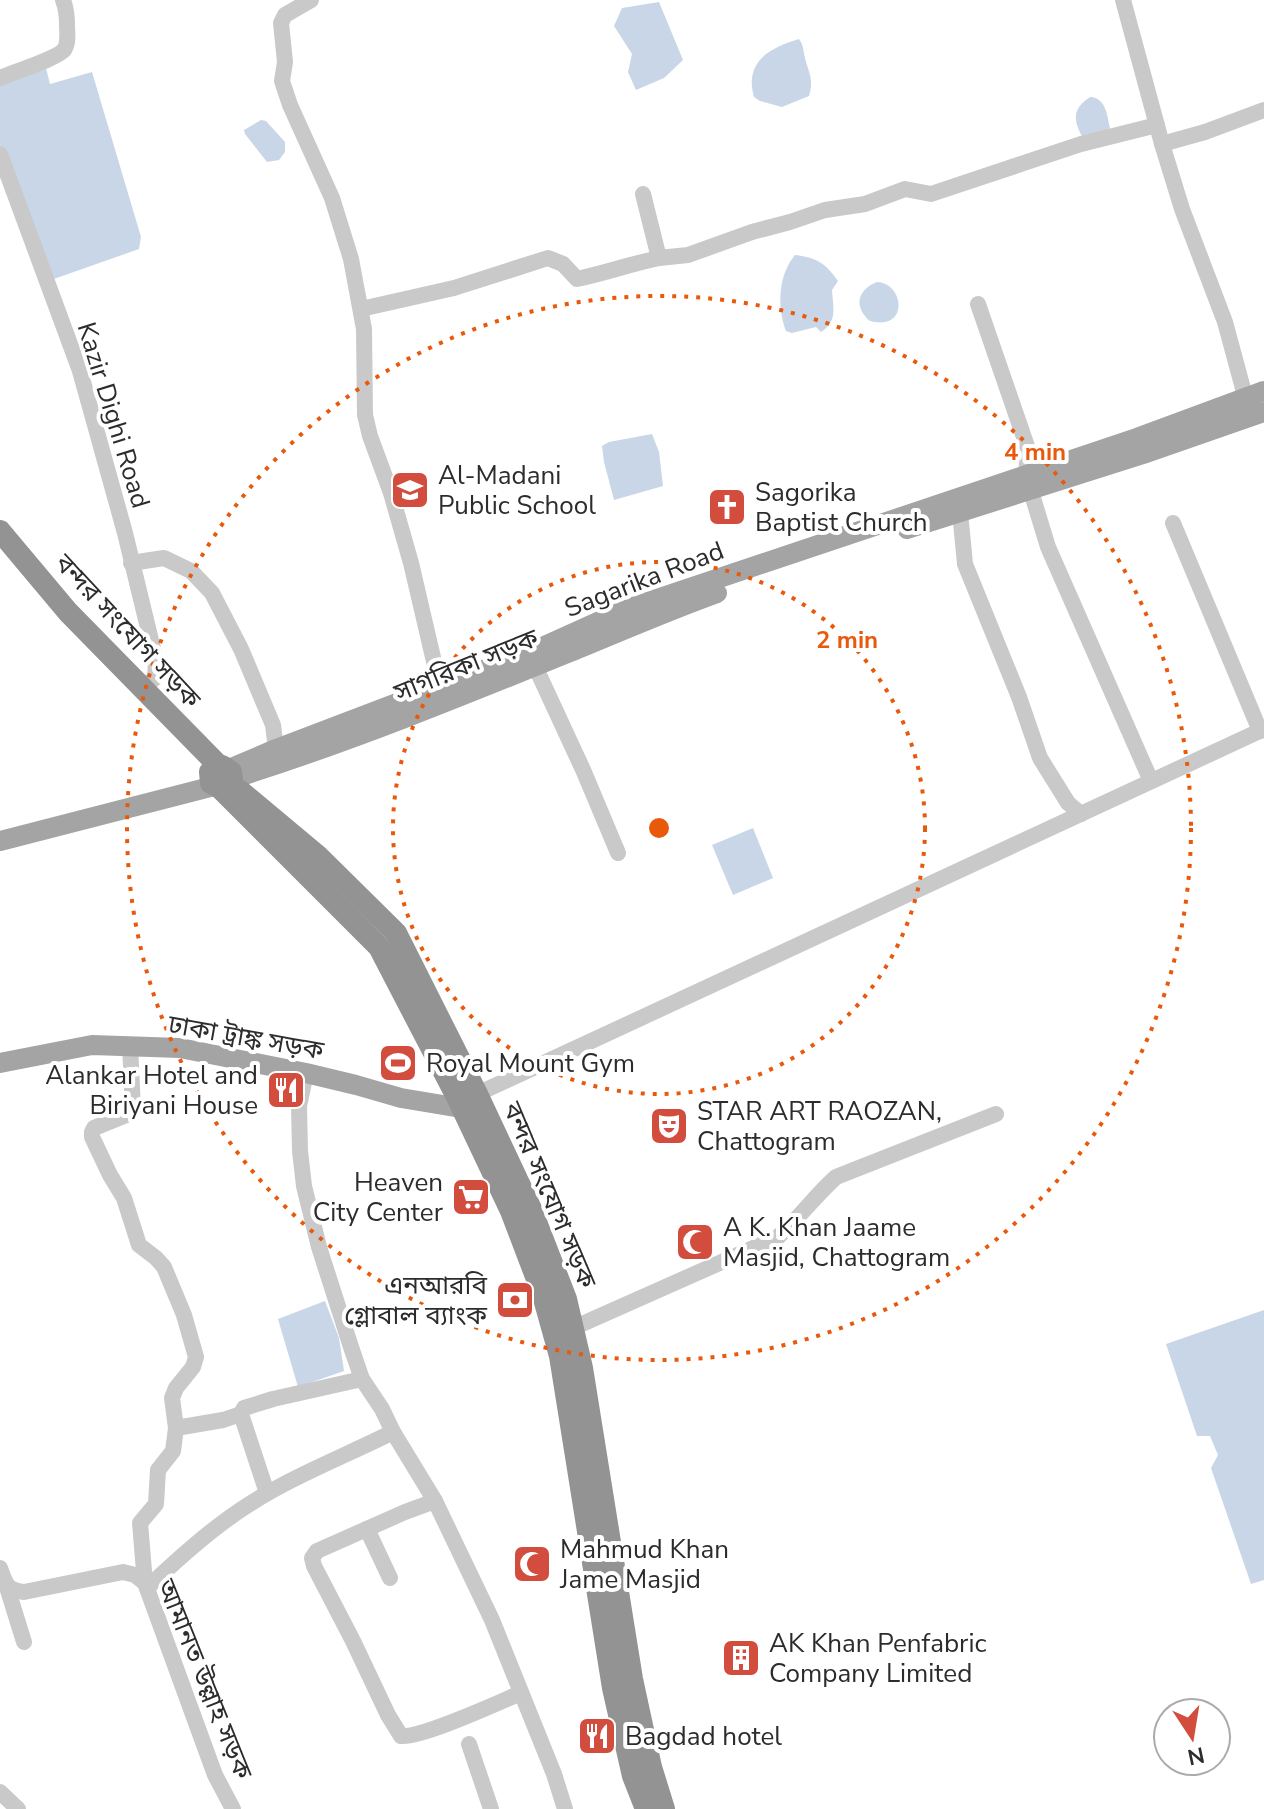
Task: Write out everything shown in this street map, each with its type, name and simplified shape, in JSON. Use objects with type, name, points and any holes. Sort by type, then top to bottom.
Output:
[{"type":"highway","name":"বন্দর সংযোগ সড়ক","points":[[0,531],[68,612],[220,777]]},
{"type":"highway","name":"বন্দর সংযোগ সড়ক","points":[[0,546],[74,634],[220,777],[319,857],[396,933],[469,1101],[543,1295],[560,1356],[613,1688],[633,1776],[646,1809]]},
{"type":"highway","name":"বন্দর সংযোগ সড়ক","points":[[469,1101],[531,1209],[566,1299],[582,1368],[632,1679],[651,1767],[664,1809]]},
{"type":"main road","name":"সাগরিকা সড়ক","points":[[0,841],[220,777],[442,695],[535,666],[627,619],[678,607],[850,546],[960,512],[1028,481],[1143,454],[1256,404]]},
{"type":"main road","name":"Sagarika Road","points":[[442,695],[531,652],[1028,481]]},
{"type":"main road","name":"সাগরিকা সড়ক","points":[[0,827],[220,777]]},
{"type":"main road","name":"ঢাকা ট্রাঙ্ক সড়ক","points":[[0,1052],[94,1033],[162,1034],[336,1066],[469,1101]]},
{"type":"main road","name":"ঢাকা ট্রাঙ্ক সড়ক","points":[[0,1063],[92,1045],[180,1048],[306,1073],[401,1098],[469,1101]]},
{"type":"street","points":[[0,78],[64,50],[67,21],[63,0]]},
{"type":"street","points":[[311,0],[292,6],[281,23],[285,62],[282,81],[332,198],[351,259],[364,329],[365,415],[395,507],[442,695]]},
{"type":"street","points":[[1123,0],[1182,209],[1256,404]]},
{"type":"street","points":[[1162,144],[1264,110]]},
{"type":"street","points":[[361,309],[454,288],[548,258],[563,264],[577,279],[635,263],[688,255],[825,210],[865,204],[905,189],[931,194],[1081,144],[1157,125]]},
{"type":"street","name":"Kazir Dighi Road","points":[[0,154],[80,371],[131,563],[156,661],[155,678],[141,689]]},
{"type":"street","points":[[643,194],[659,258]]},
{"type":"street","points":[[978,304],[1028,449],[1028,481],[1048,547],[1151,781]]},
{"type":"street","points":[[960,512],[965,564],[1019,697],[1040,758],[1068,803],[1081,814]]},
{"type":"street","points":[[469,1101],[1262,730],[1173,523]]},
{"type":"street","points":[[131,563],[164,558],[191,571],[212,593],[241,649],[273,725],[278,756]]},
{"type":"street","points":[[535,666],[618,853]]},
{"type":"street","points":[[130,1045],[133,1109],[127,1116],[94,1128],[92,1137],[124,1198],[139,1245],[164,1267],[184,1315],[196,1357],[193,1367],[172,1398],[176,1428],[173,1451],[158,1470],[156,1504],[140,1523],[146,1586]]},
{"type":"street","points":[[306,1073],[299,1106],[304,1186],[329,1283],[362,1379],[435,1501],[492,1620],[565,1809]]},
{"type":"street","points":[[573,1328],[778,1237],[836,1177],[996,1114]]},
{"type":"street","points":[[267,1493],[241,1414],[244,1408],[362,1379]]},
{"type":"street","points":[[176,1428],[241,1414]]},
{"type":"street","points":[[146,1586],[245,1506],[393,1432]]},
{"type":"street","points":[[435,1501],[317,1551],[312,1558],[314,1566],[401,1736],[408,1737],[521,1693]]},
{"type":"street","points":[[367,1529],[390,1578]]},
{"type":"street","points":[[0,1568],[24,1642]]},
{"type":"street","name":"আমানত উল্লাহ সড়ক","points":[[7,1587],[24,1592],[123,1572],[135,1575],[146,1586],[215,1775],[233,1809]]},
{"type":"street","points":[[469,1744],[491,1809]]},
{"type":"street","points":[[0,1792],[18,1809]]},
{"type":"water","points":[[659,2],[683,60],[664,78],[636,90],[628,72],[632,54],[614,26],[622,8]]},
{"type":"water","points":[[799,39],[810,77],[809,96],[782,107],[754,97],[753,74],[762,58],[778,47]]},
{"type":"water","points":[[46,68],[50,84],[92,72],[141,237],[139,249],[51,280],[0,145],[0,82]]},
{"type":"water","points":[[1090,97],[1103,104],[1110,128],[1107,132],[1083,138],[1076,115]]},
{"type":"water","points":[[261,120],[266,121],[285,142],[285,152],[279,160],[267,162],[245,134],[244,130]]},
{"type":"water","points":[[795,255],[820,262],[838,281],[832,290],[832,319],[821,332],[816,327],[792,333],[786,331],[781,312],[782,282]]},
{"type":"water","points":[[877,282],[886,284],[897,296],[897,312],[886,322],[869,320],[861,310],[863,291]]},
{"type":"water","points":[[652,434],[659,452],[663,486],[614,500],[602,446]]},
{"type":"water","points":[[753,828],[773,878],[733,895],[712,845]]},
{"type":"water","points":[[325,1301],[339,1338],[344,1371],[298,1387],[278,1319]]},
{"type":"water","points":[[1264,1310],[1264,1580],[1251,1584],[1211,1468],[1218,1455],[1210,1436],[1197,1436],[1166,1344]]},
{"type":"place","name":"Al-Madani Public School","points":[[410,490]]},
{"type":"place","name":"Sagorika Baptist Church","points":[[727,507]]},
{"type":"place","name":"Royal Mount Gym","points":[[398,1063]]},
{"type":"place","name":"Alankar Hotel and Biriyani House","points":[[286,1090]]},
{"type":"place","name":"STAR ART RAOZAN, Chattogram","points":[[669,1126]]},
{"type":"place","name":"Heaven City Center","points":[[471,1197]]},
{"type":"place","name":"A K. Khan Jaame Masjid, Chattogram","points":[[695,1242]]},
{"type":"place","name":"এনআরবি গ্লোবাল ব্যাংক","points":[[515,1300]]},
{"type":"place","name":"Mahmud Khan Jame Masjid","points":[[532,1564]]},
{"type":"place","name":"AK Khan Penfabric Company Limited","points":[[741,1658]]},
{"type":"place","name":"Bagdad hotel","points":[[597,1736]]}]
